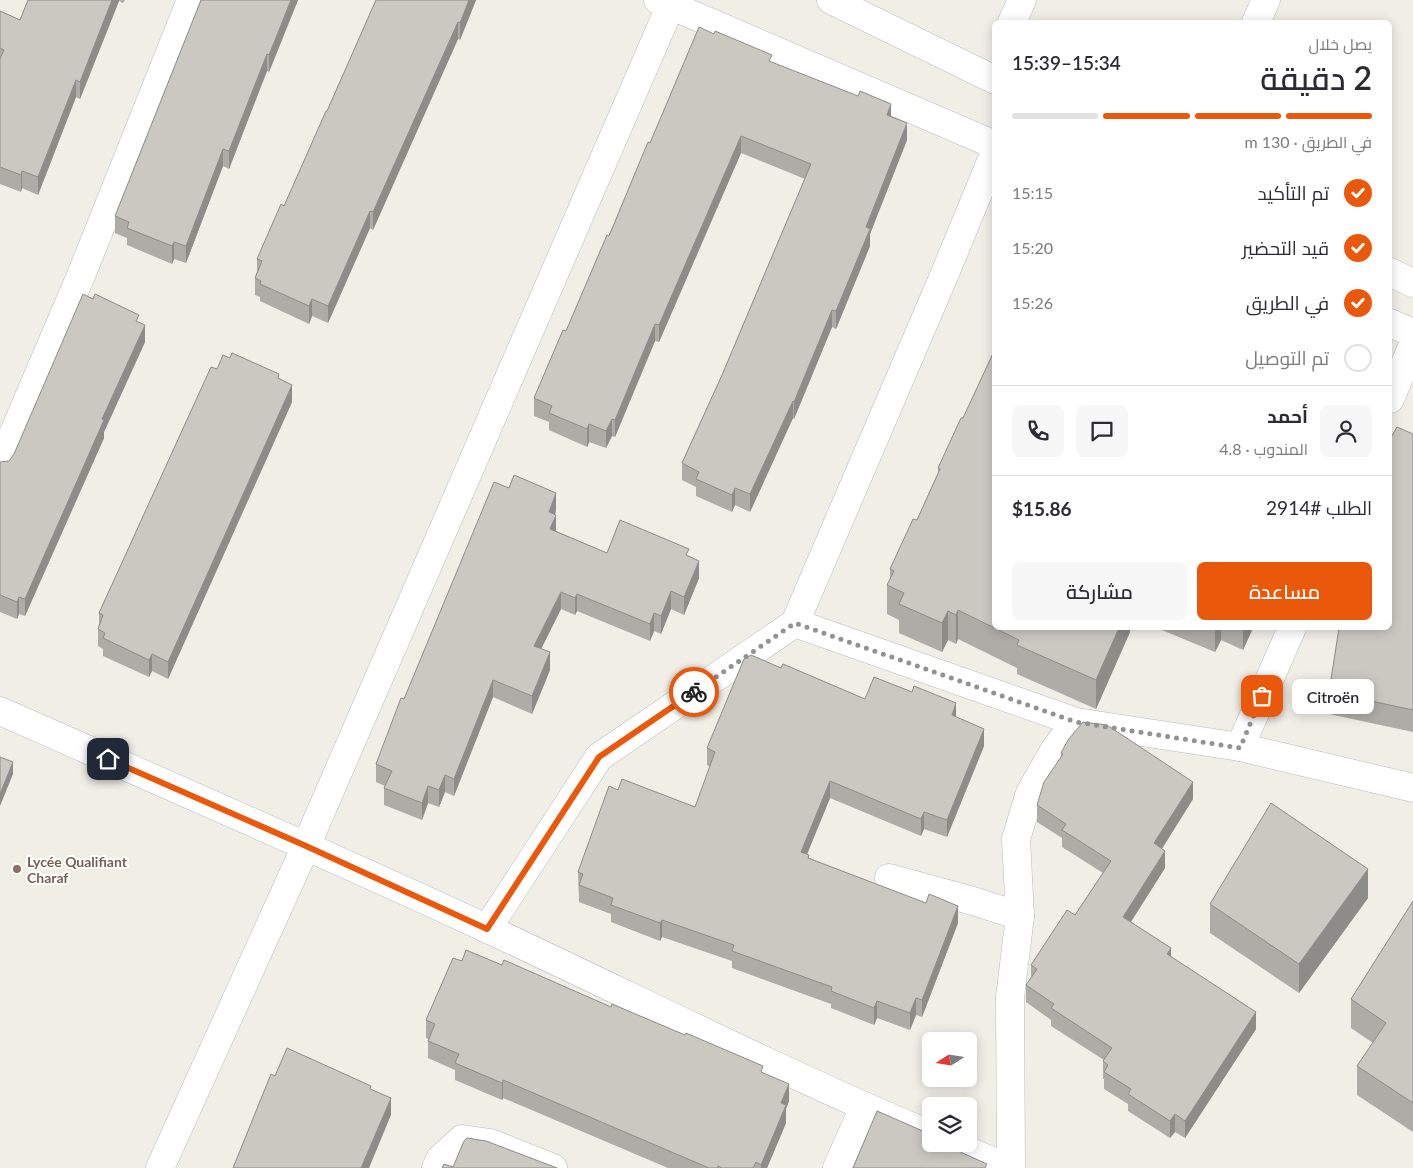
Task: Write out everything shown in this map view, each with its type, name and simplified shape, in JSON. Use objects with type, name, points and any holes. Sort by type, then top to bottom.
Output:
[{"type":"street","points":[[0,465],[82,274],[191,0]]},
{"type":"street","points":[[831,0],[866,8],[992,71]]},
{"type":"street","points":[[1013,20],[1022,0]]},
{"type":"street","points":[[1257,20],[1266,0]]},
{"type":"street","points":[[160,1168],[306,846],[667,2],[992,144]]},
{"type":"street","points":[[487,929],[599,757],[795,623],[992,159]]},
{"type":"street","points":[[1392,273],[1413,283]]},
{"type":"street","points":[[1392,324],[1413,333]]},
{"type":"street","points":[[1392,394],[1413,346]]},
{"type":"street","points":[[795,623],[1076,722],[1240,748],[1413,788]]},
{"type":"street","points":[[1240,748],[1291,630]]},
{"type":"street","points":[[0,712],[306,846],[487,929],[864,1107],[922,1131]]},
{"type":"street","points":[[970,1152],[1009,1168],[1010,997],[1020,916],[1016,839],[1030,793],[1055,749],[1076,722]]},
{"type":"street","points":[[889,878],[1020,916]]},
{"type":"street","points":[[837,1168],[864,1107]]},
{"type":"street","points":[[436,1168],[440,1159],[462,1139],[490,1143],[553,1168]]},
{"type":"building","points":[[28,0],[112,0],[80,82],[76,80],[38,177],[22,171],[21,175],[0,167],[0,59],[4,50],[0,48],[0,11],[20,20]]},
{"type":"building","points":[[201,0],[291,0],[269,55],[267,54],[229,151],[223,149],[186,246],[174,242],[172,246],[127,228],[129,222],[115,216]]},
{"type":"building","points":[[376,0],[469,0],[373,212],[370,211],[328,306],[312,299],[309,306],[260,284],[261,281],[255,278],[262,261],[257,259],[281,204],[284,206]]},
{"type":"building","points":[[699,27],[714,34],[715,31],[772,55],[769,61],[858,96],[860,91],[891,104],[887,115],[907,123],[866,227],[870,229],[836,311],[832,310],[794,402],[750,494],[735,488],[732,495],[696,479],[699,472],[682,463],[722,375],[811,164],[741,136],[659,325],[655,324],[615,420],[612,419],[606,431],[589,424],[587,429],[549,413],[552,406],[534,398],[563,330],[566,331],[607,235],[609,236]]},
{"type":"building","points":[[83,294],[93,299],[95,294],[139,315],[136,321],[145,325],[102,419],[104,420],[25,599],[19,597],[17,602],[0,595],[0,462],[9,461],[14,454]]},
{"type":"building","points":[[232,353],[279,374],[278,378],[292,385],[168,662],[152,654],[149,660],[103,638],[105,633],[98,629],[103,615],[99,613],[211,367],[217,369],[223,355],[230,358]]},
{"type":"building","points":[[992,355],[992,627],[958,610],[956,615],[948,611],[942,623],[899,604],[904,593],[887,585],[894,571],[890,569],[913,519],[917,520],[940,469],[938,468],[961,418],[963,418]]},
{"type":"building","points":[[1397,427],[1413,434],[1413,710],[1329,692],[1339,630],[1392,630],[1392,436]]},
{"type":"building","points":[[514,475],[556,493],[549,512],[556,515],[550,529],[607,553],[620,520],[689,549],[686,555],[699,561],[684,597],[671,591],[661,616],[654,613],[650,624],[577,594],[575,598],[561,592],[534,646],[550,652],[532,696],[493,680],[454,779],[445,775],[439,790],[428,786],[422,803],[384,788],[392,771],[376,764],[401,698],[404,699],[494,482],[509,488]]},
{"type":"building","points":[[999,630],[1118,630],[1096,680],[1017,645],[1019,640]]},
{"type":"building","points":[[751,655],[781,668],[783,664],[865,699],[874,677],[912,692],[914,686],[956,703],[952,715],[984,729],[947,820],[924,812],[921,819],[830,781],[801,852],[809,855],[808,858],[926,903],[929,894],[958,906],[922,1000],[916,998],[910,1013],[877,1001],[874,1008],[831,991],[832,987],[732,951],[734,945],[662,920],[660,923],[611,905],[613,898],[579,885],[583,874],[578,872],[609,786],[618,790],[622,779],[695,807],[715,752],[707,748],[744,659]]},
{"type":"building","points":[[1083,722],[1107,725],[1193,782],[1154,843],[1165,851],[1123,917],[1171,948],[1167,954],[1256,1012],[1185,1121],[1175,1114],[1170,1121],[1128,1094],[1131,1089],[1104,1072],[1108,1065],[1103,1061],[1112,1048],[1051,1008],[1054,1004],[1026,985],[1037,969],[1031,965],[1067,910],[1075,915],[1111,861],[1062,830],[1066,824],[1037,805],[1044,782],[1063,754],[1061,753],[1068,740]]},
{"type":"building","points":[[0,757],[13,762],[0,794]]},
{"type":"building","points":[[1271,803],[1368,869],[1299,964],[1210,904]]},
{"type":"building","points":[[1413,901],[1413,1103],[1357,1066],[1386,1023],[1351,999]]},
{"type":"building","points":[[466,950],[502,965],[504,960],[611,1007],[612,1004],[685,1035],[686,1033],[763,1066],[761,1072],[789,1084],[781,1103],[786,1105],[761,1165],[756,1162],[753,1168],[722,1168],[718,1166],[718,1168],[709,1168],[503,1080],[502,1083],[455,1063],[459,1054],[428,1041],[435,1024],[426,1020],[453,958],[462,961]]},
{"type":"building","points":[[287,1048],[371,1086],[370,1089],[391,1098],[361,1168],[233,1168],[271,1074],[275,1076]]},
{"type":"building","points":[[877,1111],[922,1131],[922,1152],[960,1152],[987,1164],[985,1168],[853,1168]]},
{"type":"building","points":[[467,1138],[486,1141],[557,1168],[442,1168],[444,1164],[453,1167]]},
{"type":"way so far","points":[[694,692],[795,623],[1076,722],[1240,748],[1262,696]]},
{"type":"place","name":"Citroën","points":[[1262,696]]},
{"type":"place","name":"Lycée Qualifiant Charaf","points":[[17,869]]},
{"type":"route","points":[[108,759],[306,846],[487,929],[599,757],[694,692]]}]
